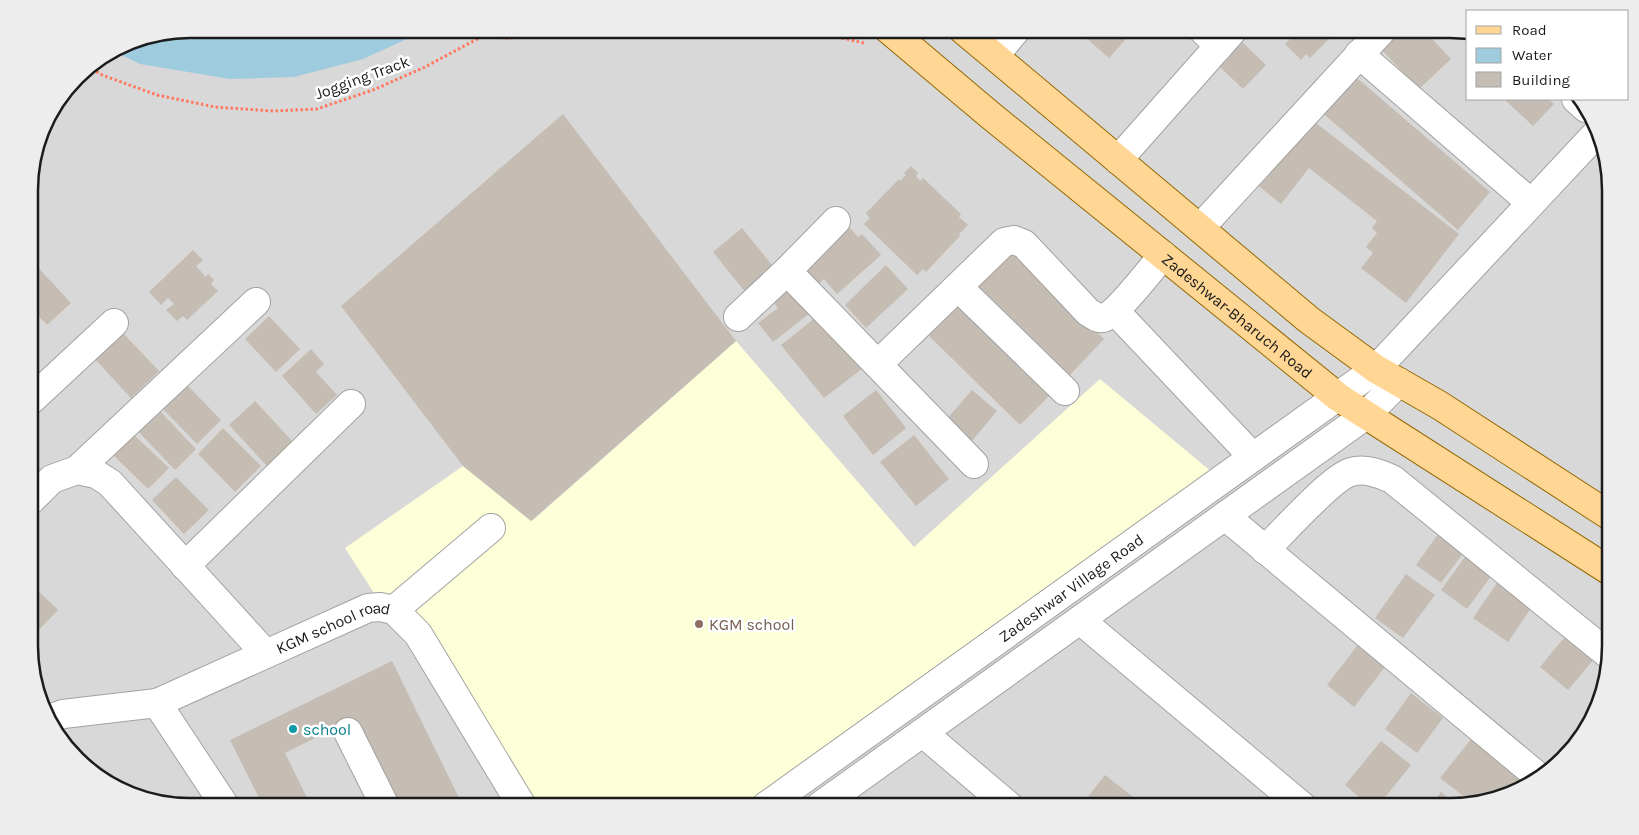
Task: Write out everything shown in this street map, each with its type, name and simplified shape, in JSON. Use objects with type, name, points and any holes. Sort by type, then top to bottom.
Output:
[{"type":"main road","name":"Zadeshwar-Bharuch Road","points":[[899,38],[990,115],[1338,397],[1602,566]]},
{"type":"main road","points":[[973,38],[1310,320],[1388,375],[1439,404],[1602,511]]},
{"type":"street","points":[[995,55],[1009,38]]},
{"type":"street","points":[[1118,160],[1215,38]]},
{"type":"street","points":[[1200,228],[1374,38]]},
{"type":"street","points":[[1359,54],[1531,203]]},
{"type":"street","points":[[832,797],[1366,415],[1388,375],[1531,203],[1592,138]]},
{"type":"street","points":[[738,317],[836,221]]},
{"type":"street","points":[[878,364],[1004,242],[1014,240],[1024,244],[1088,312],[1097,318],[1104,318],[1115,311],[1163,255]]},
{"type":"street","points":[[787,271],[974,464]]},
{"type":"street","points":[[958,286],[1065,391]]},
{"type":"street","points":[[38,493],[52,479],[77,470],[256,302]]},
{"type":"street","points":[[1115,311],[1253,457]]},
{"type":"street","points":[[38,394],[114,323]]},
{"type":"street","name":"Zadeshwar Village Road","points":[[778,798],[1338,397],[1388,375]]},
{"type":"street","points":[[185,566],[351,404]]},
{"type":"street","points":[[77,470],[96,474],[110,483],[265,654]]},
{"type":"street","points":[[1265,550],[1333,483],[1350,472],[1370,470],[1392,479],[1602,649]]},
{"type":"street","points":[[1225,516],[1533,772]]},
{"type":"street","points":[[394,610],[490,528]]},
{"type":"street","name":"KGM school road","points":[[56,716],[157,703],[368,608],[394,610],[418,634],[517,798]]},
{"type":"street","points":[[1080,620],[1291,797]]},
{"type":"street","points":[[157,703],[220,798]]},
{"type":"street","points":[[348,732],[381,798]]},
{"type":"street","points":[[923,733],[999,797]]},
{"type":"path","name":"Jogging Track","points":[[95,70],[157,95],[215,107],[274,111],[316,109],[374,90],[423,68],[479,38]]},
{"type":"shaded area","points":[[180,38],[1466,39],[1466,100],[1572,100],[1590,131],[1600,170],[1602,190],[1602,646],[1596,685],[1586,713],[1564,746],[1534,772],[1517,782],[1498,789],[1479,795],[1459,797],[190,798],[150,792],[122,782],[97,766],[69,738],[49,704],[39,665],[38,180],[43,150],[49,131],[63,105],[75,89],[89,75],[113,58],[131,49],[160,40]]},
{"type":"shaded area","name":"KGM school","points":[[736,341],[914,547],[1100,379],[1213,473],[763,798],[508,798],[345,548],[463,466],[532,521]]},
{"type":"water","points":[[180,38],[409,38],[363,59],[294,77],[230,79],[140,64],[120,54],[160,40]]},
{"type":"building","points":[[1086,38],[1127,38],[1109,58]]},
{"type":"building","points":[[1238,38],[1266,65],[1243,89],[1220,67],[1230,57],[1224,50]]},
{"type":"building","points":[[1291,38],[1330,38],[1310,58],[1306,54],[1301,60],[1285,44]]},
{"type":"building","points":[[1393,38],[1431,38],[1451,59],[1419,89],[1381,49]]},
{"type":"building","points":[[1351,73],[1490,192],[1458,230],[1319,110]]},
{"type":"building","points":[[1505,100],[1549,100],[1554,104],[1533,126]]},
{"type":"building","points":[[563,114],[736,341],[531,521],[463,466],[341,306]]},
{"type":"building","points":[[1307,116],[1459,234],[1406,303],[1361,268],[1373,253],[1366,247],[1377,233],[1372,228],[1377,221],[1309,168],[1281,204],[1255,183]]},
{"type":"building","points":[[911,166],[918,173],[916,176],[920,181],[923,178],[961,214],[959,217],[968,225],[926,272],[923,269],[917,275],[864,224],[870,218],[866,213],[899,179],[900,181],[906,175],[904,173]]},
{"type":"building","points":[[742,228],[775,269],[746,293],[713,252]]},
{"type":"building","points":[[850,228],[858,237],[862,234],[881,255],[837,294],[824,279],[814,288],[800,272]]},
{"type":"building","points":[[1012,249],[1104,339],[1068,377],[975,287]]},
{"type":"building","points":[[193,250],[203,260],[196,266],[206,277],[208,274],[214,280],[211,284],[218,291],[187,320],[183,316],[177,321],[166,310],[174,304],[168,298],[161,305],[149,292]]},
{"type":"building","points":[[886,265],[908,289],[866,328],[845,305]]},
{"type":"building","points":[[38,267],[71,303],[47,325],[38,316]]},
{"type":"building","points":[[789,287],[810,313],[773,342],[758,323],[778,308],[772,300]]},
{"type":"building","points":[[958,300],[1053,392],[1020,425],[926,333]]},
{"type":"building","points":[[820,314],[863,368],[824,398],[781,345]]},
{"type":"building","points":[[269,316],[300,349],[276,372],[245,339]]},
{"type":"building","points":[[120,330],[159,371],[131,398],[92,356]]},
{"type":"building","points":[[311,349],[324,364],[316,372],[337,395],[316,414],[282,376]]},
{"type":"building","points":[[186,384],[221,420],[197,444],[162,408]]},
{"type":"building","points":[[876,390],[906,428],[873,455],[843,416]]},
{"type":"building","points":[[972,390],[997,411],[972,441],[946,420]]},
{"type":"building","points":[[255,401],[294,443],[268,467],[229,425]]},
{"type":"building","points":[[156,407],[196,449],[175,470],[135,428]]},
{"type":"building","points":[[223,428],[261,466],[235,492],[198,454]]},
{"type":"building","points":[[133,434],[169,468],[148,489],[113,455]]},
{"type":"building","points":[[914,435],[949,479],[916,506],[880,462]]},
{"type":"building","points":[[176,477],[209,510],[184,534],[152,500]]},
{"type":"building","points":[[1441,530],[1467,548],[1441,583],[1416,565]]},
{"type":"building","points":[[1472,547],[1495,571],[1467,609],[1441,590]]},
{"type":"building","points":[[1406,574],[1435,595],[1403,638],[1375,618]]},
{"type":"building","points":[[1501,577],[1536,601],[1508,642],[1473,618]]},
{"type":"building","points":[[38,591],[58,610],[38,631]]},
{"type":"building","points":[[1568,633],[1594,659],[1568,690],[1540,667]]},
{"type":"building","points":[[1360,642],[1388,663],[1354,707],[1327,685]]},
{"type":"building","name":"school","points":[[392,661],[459,798],[394,798],[355,718],[285,753],[307,798],[259,798],[230,740]]},
{"type":"building","points":[[1411,693],[1443,718],[1417,753],[1385,729]]},
{"type":"building","points":[[1472,738],[1523,779],[1479,795],[1464,797],[1440,778]]},
{"type":"building","points":[[1381,741],[1411,765],[1385,797],[1359,797],[1345,785]]},
{"type":"building","points":[[1105,775],[1133,797],[1088,797]]},
{"type":"building","points":[[1441,792],[1447,797],[1437,797]]},
{"type":"place","name":"KGM school","points":[[699,624]]},
{"type":"place","name":"school","points":[[293,729]]}]
